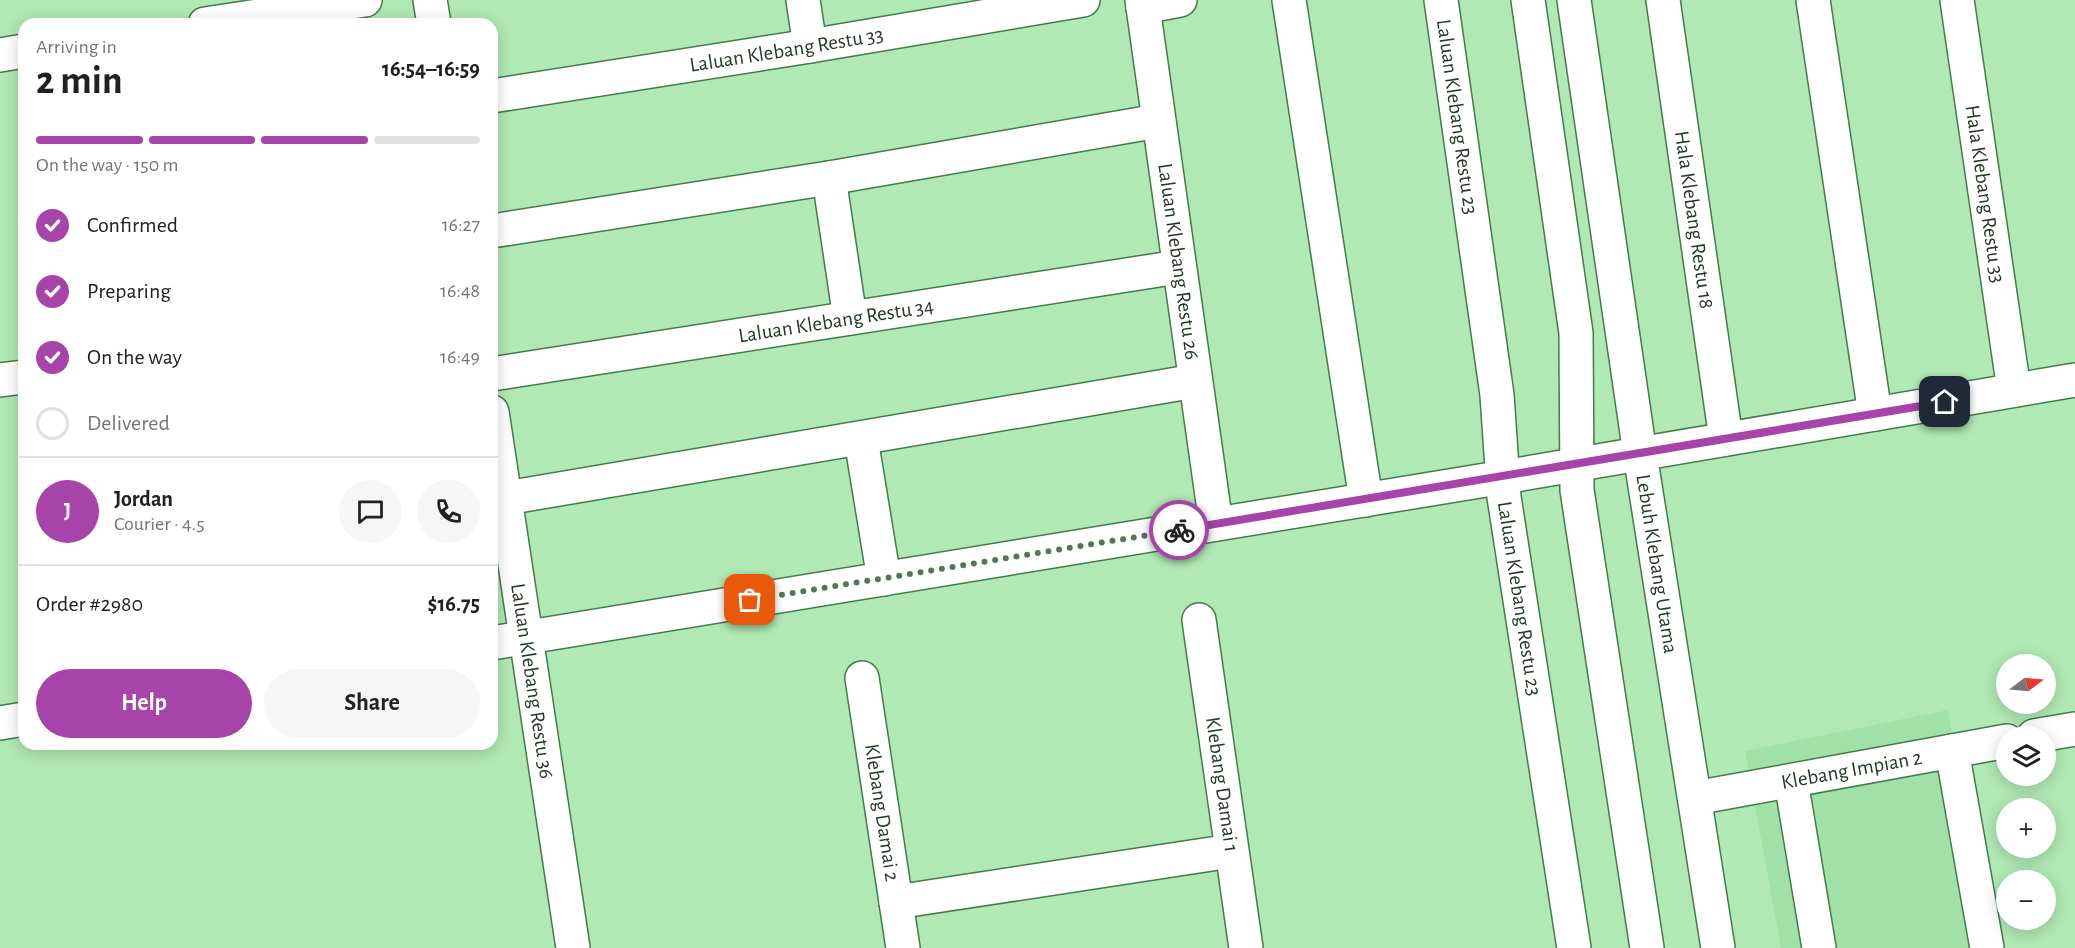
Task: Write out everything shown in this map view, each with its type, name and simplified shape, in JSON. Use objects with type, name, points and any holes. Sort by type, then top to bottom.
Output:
[{"type":"street","points":[[245,18],[365,0]]},
{"type":"street","points":[[430,0],[433,18]]},
{"type":"street","points":[[803,0],[810,46]]},
{"type":"street","name":"Laluan Klebang Restu 33","points":[[498,95],[1083,0]]},
{"type":"street","points":[[1142,3],[1180,0]]},
{"type":"street","points":[[1289,0],[1366,500]]},
{"type":"street","name":"Laluan Klebang Restu 23","points":[[1441,0],[1497,395],[1504,497],[1574,948]]},
{"type":"street","points":[[1528,0],[1576,333],[1577,490],[1647,948]]},
{"type":"street","name":"Lebuh Klebang Utama","points":[[1574,0],[1640,454],[1718,948]]},
{"type":"street","name":"Hala Klebang Restu 18","points":[[1663,0],[1726,439]]},
{"type":"street","points":[[1814,0],[1875,414]]},
{"type":"street","name":"Hala Klebang Restu 33","points":[[1957,0],[2014,390]]},
{"type":"street","name":"Laluan Klebang Restu 26","points":[[1142,3],[1216,524]]},
{"type":"street","points":[[0,55],[18,52]]},
{"type":"street","points":[[498,230],[829,178],[1158,121]]},
{"type":"street","points":[[829,178],[850,318]]},
{"type":"street","name":"Laluan Klebang Restu 34","points":[[498,373],[1178,267]]},
{"type":"street","points":[[0,380],[18,378]]},
{"type":"street","points":[[498,642],[1366,500],[2075,380]]},
{"type":"street","points":[[506,498],[1195,381]]},
{"type":"street","points":[[861,439],[884,579]]},
{"type":"street","name":"Laluan Klebang Restu 36","points":[[498,449],[573,948]]},
{"type":"street","name":"Klebang Damai 1","points":[[1199,620],[1246,948]]},
{"type":"street","name":"Klebang Damai 2","points":[[862,678],[903,948]]},
{"type":"street","points":[[0,723],[18,720]]},
{"type":"street","points":[[2056,732],[2075,729]]},
{"type":"street","name":"Klebang Impian 2","points":[[1695,798],[1996,743]]},
{"type":"street","points":[[1952,751],[1987,948]]},
{"type":"street","points":[[1791,780],[1819,948]]},
{"type":"street","points":[[896,902],[1231,851]]},
{"type":"shaded area","points":[[1948,710],[1990,948],[1781,948],[1745,751]]},
{"type":"way so far","points":[[750,600],[1179,530]]},
{"type":"route","points":[[1179,530],[1945,402]]}]
